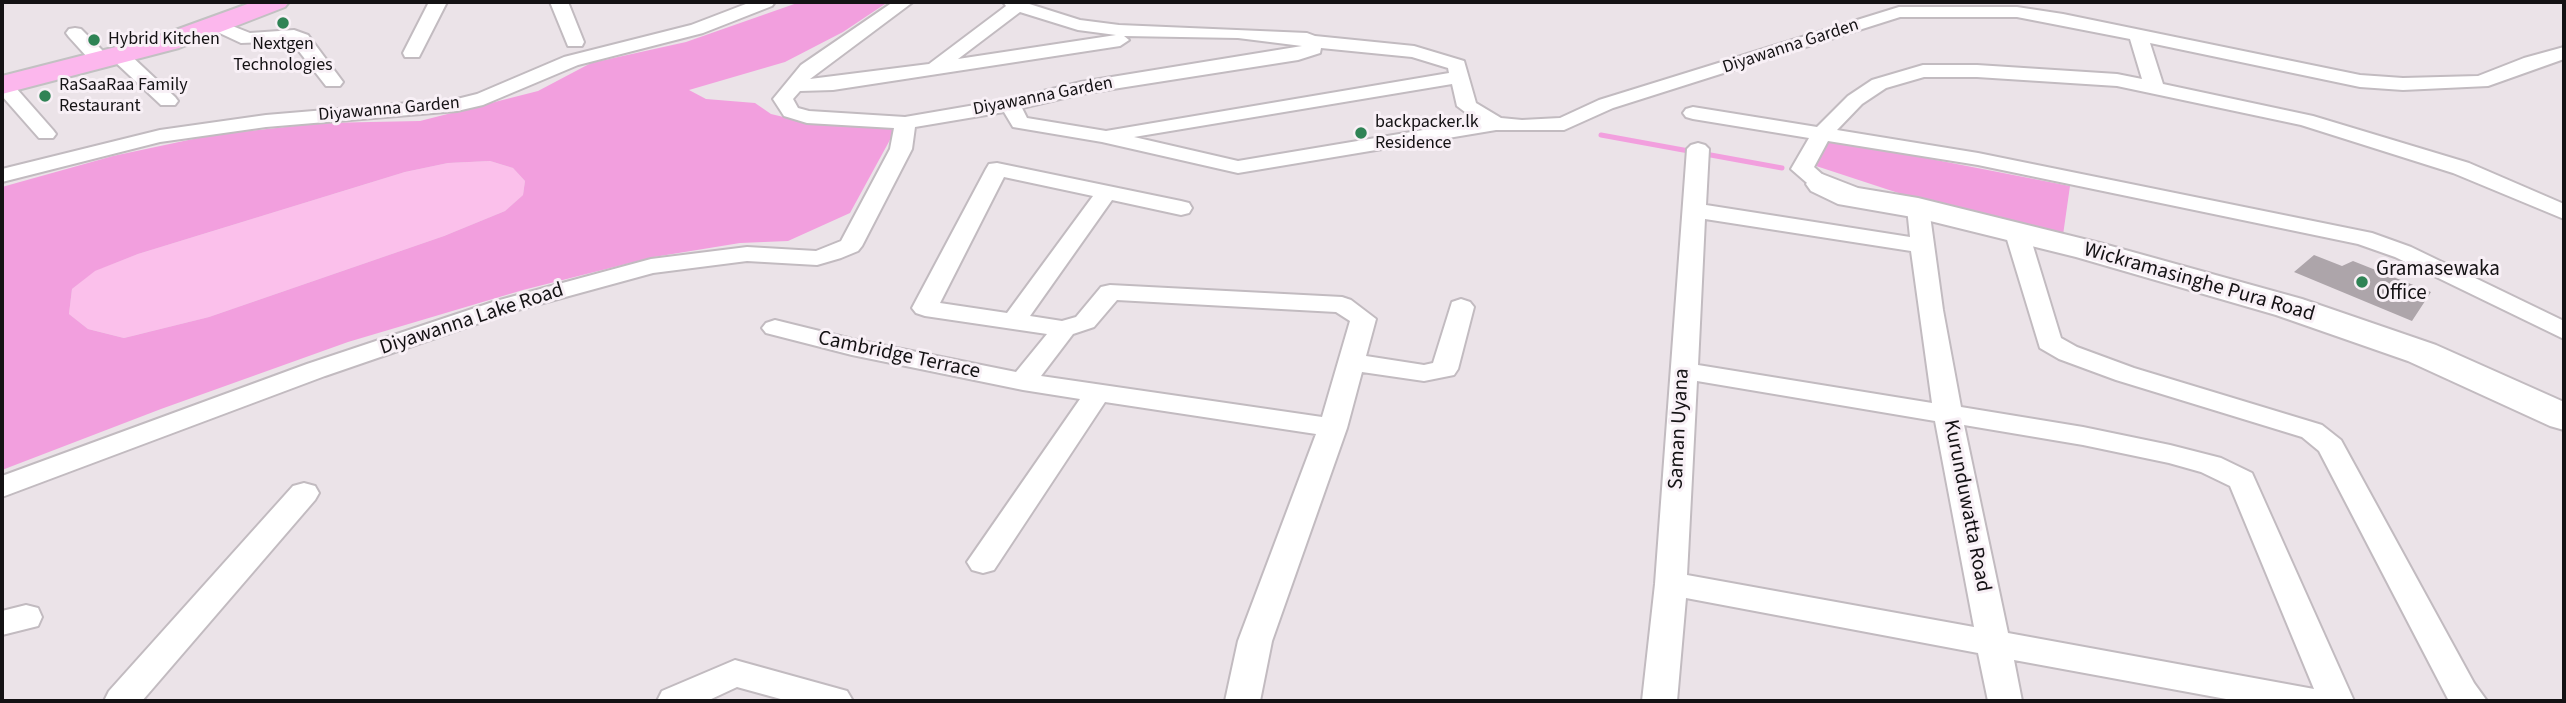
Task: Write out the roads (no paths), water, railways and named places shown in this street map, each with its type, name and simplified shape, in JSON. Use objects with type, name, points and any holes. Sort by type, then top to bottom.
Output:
[{"type":"main road","points":[[107,55],[260,2]]},
{"type":"main road","points":[[2,83],[217,25],[276,2]]},
{"type":"street","points":[[412,53],[438,2]]},
{"type":"street","points":[[559,2],[575,42]]},
{"type":"street","name":"Diyawanna Garden","points":[[2,176],[160,136],[265,121],[470,102],[483,99],[571,61],[697,29],[766,2]]},
{"type":"street","points":[[792,86],[808,69],[904,2]]},
{"type":"street","points":[[934,68],[1014,4]]},
{"type":"street","name":"Diyawanna Garden","points":[[1014,4],[1078,25],[1158,32],[1238,33],[1307,38],[1414,52],[1457,65],[1461,77]]},
{"type":"street","name":"Diyawanna Garden","points":[[1102,136],[1238,167],[1496,124],[1564,124],[1606,104],[1899,12],[2017,12],[2360,81],[2403,84],[2481,82],[2531,62],[2564,53]]},
{"type":"street","points":[[217,25],[247,39],[294,34],[302,39],[333,82]]},
{"type":"street","name":"Diyawanna Garden","points":[[1158,32],[1150,36],[833,84],[792,86],[783,99],[791,112],[807,117],[905,123],[1010,105],[1081,88],[1298,54],[1313,49],[1307,38]]},
{"type":"street","points":[[75,33],[168,101]]},
{"type":"street","points":[[2138,35],[2154,86]]},
{"type":"street","points":[[1822,184],[1809,177],[1802,169],[1809,152],[1823,132],[1855,100],[1879,84],[1923,71],[2047,74],[2154,86],[2306,120],[2461,168],[2564,212]]},
{"type":"street","points":[[1010,105],[1020,123],[1102,136],[1461,77],[1467,106],[1496,124]]},
{"type":"street","points":[[2,83],[47,134]]},
{"type":"street","points":[[1693,113],[1978,159],[2364,238],[2403,252],[2564,331]]},
{"type":"street","name":"Diyawanna Lake Road","points":[[2,487],[316,370],[532,299],[651,265],[747,254],[817,258],[833,253],[850,246],[901,149],[905,123]]},
{"type":"street","name":"Saman Uyana","points":[[1659,701],[1671,584],[1697,152]]},
{"type":"street","points":[[1181,208],[997,169],[925,308],[1064,328],[1085,322],[1110,292],[1342,305],[1363,318],[1333,428],[1255,641],[1243,701]]},
{"type":"street","name":"Wickramasinghe Pura Road","points":[[1822,184],[1850,197],[1918,208],[2189,277],[2354,328],[2422,354],[2564,417]]},
{"type":"street","points":[[1015,320],[1106,193]]},
{"type":"street","name":"Kurunduwatta Road","points":[[1918,208],[1930,310],[1948,415],[2005,701]]},
{"type":"street","points":[[1693,210],[1922,246]]},
{"type":"street","points":[[2017,233],[2049,342],[2068,353],[2125,374],[2312,431],[2331,446],[2462,692],[2470,701]]},
{"type":"street","points":[[1350,362],[1424,373],[1445,369],[1461,307]]},
{"type":"street","name":"Cambridge Terrace","points":[[775,328],[1023,382],[1333,428]]},
{"type":"street","points":[[1023,382],[1064,328]]},
{"type":"street","points":[[1683,371],[2083,436],[2169,454],[2211,466],[2242,480],[2337,701]]},
{"type":"street","points":[[983,562],[1098,392]]},
{"type":"street","points":[[121,701],[304,494]]},
{"type":"street","points":[[1671,584],[2310,701]]},
{"type":"street","points":[[674,701],[735,673],[835,701]]},
{"type":"waterway","points":[[1601,135],[1782,168]]},
{"type":"place","name":"Nextgen Technologies","points":[[283,23]]},
{"type":"place","name":"Hybrid Kitchen","points":[[94,40]]},
{"type":"place","name":"RaSaaRaa Family Restaurant","points":[[45,96]]},
{"type":"place","name":"backpacker.lk Residence","points":[[1361,133]]},
{"type":"place","name":"Gramasewaka Office","points":[[2362,282]]}]
